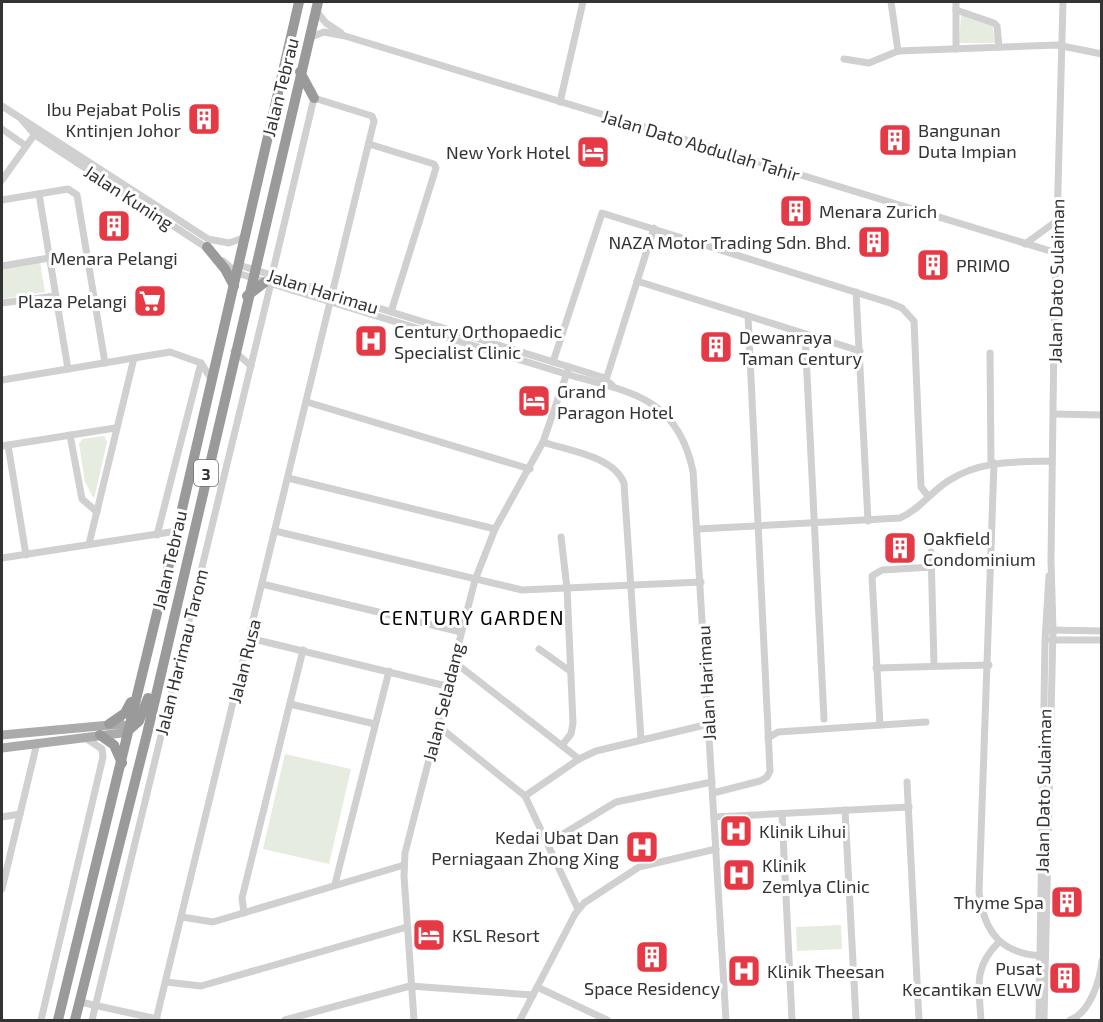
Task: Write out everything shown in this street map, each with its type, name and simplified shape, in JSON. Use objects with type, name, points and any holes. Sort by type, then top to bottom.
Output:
[{"type":"highway","name":"Jalan Tebrau","points":[[58,1020],[122,764],[299,2]]},
{"type":"highway","name":"Jalan Tebrau","points":[[75,1020],[318,2]]},
{"type":"highway","points":[[300,72],[314,99]]},
{"type":"highway","points":[[207,248],[225,269],[234,286]]},
{"type":"highway","points":[[247,297],[269,280]]},
{"type":"highway","points":[[123,820],[136,746],[130,729],[142,716],[165,650]]},
{"type":"highway","points":[[108,724],[125,713],[138,688]]},
{"type":"highway","points":[[100,735],[114,745],[122,764]]},
{"type":"main road","points":[[2,735],[108,724],[121,724],[130,729]]},
{"type":"main road","points":[[2,748],[122,733],[130,729]]},
{"type":"street","name":"Jalan Dato Abdullah Tahir","points":[[318,2],[316,10],[320,17],[345,36]]},
{"type":"street","points":[[560,102],[584,2]]},
{"type":"street","points":[[891,2],[898,51]]},
{"type":"street","points":[[956,2],[956,49]]},
{"type":"street","name":"Jalan Dato Sulaiman","points":[[1044,1020],[1043,956],[1052,462],[1063,2]]},
{"type":"street","points":[[956,10],[994,23],[997,26],[999,46]]},
{"type":"street","name":"Jalan Dato Abdullah Tahir","points":[[309,39],[315,34],[324,32],[345,36],[1057,253]]},
{"type":"street","points":[[844,59],[869,63],[898,51],[999,46],[1063,46],[1101,54]]},
{"type":"street","name":"Jalan Rusa","points":[[156,1020],[374,121],[372,116],[314,99]]},
{"type":"street","name":"Jalan Harimau Tarom","points":[[92,1020],[314,99]]},
{"type":"street","name":"Jalan Kuning","points":[[2,106],[238,269]]},
{"type":"street","points":[[2,129],[26,146]]},
{"type":"street","name":"Jalan Kuning","points":[[37,132],[208,239],[229,243],[246,237]]},
{"type":"street","points":[[2,180],[37,132]]},
{"type":"street","points":[[369,144],[434,164],[436,168],[391,312]]},
{"type":"street","points":[[2,200],[68,189],[74,190],[77,195],[105,363]]},
{"type":"street","points":[[39,194],[68,369]]},
{"type":"street","points":[[553,362],[602,213],[902,308],[914,321],[921,487],[928,496]]},
{"type":"street","points":[[1025,244],[1058,220]]},
{"type":"street","points":[[607,383],[654,228]]},
{"type":"street","points":[[2,266],[49,258]]},
{"type":"street","name":"Jalan Harimau","points":[[238,269],[607,383],[654,404],[678,429],[690,454],[698,529],[726,1020]]},
{"type":"street","points":[[637,281],[860,351]]},
{"type":"street","points":[[856,292],[868,521]]},
{"type":"street","points":[[2,303],[55,296]]},
{"type":"street","name":"Jalan Harimau","points":[[331,298],[391,312],[553,362],[568,370]]},
{"type":"street","points":[[713,793],[767,777],[770,771],[748,316]]},
{"type":"street","points":[[805,334],[824,719]]},
{"type":"street","points":[[234,351],[251,366]]},
{"type":"street","points":[[2,380],[170,352],[201,363],[209,372],[212,383]]},
{"type":"street","points":[[990,353],[992,463],[989,665],[979,892],[986,920],[999,942],[1017,953],[1043,956]]},
{"type":"street","points":[[89,544],[115,428],[134,358]]},
{"type":"street","points":[[157,534],[201,363]]},
{"type":"street","name":"Jalan Seladang","points":[[414,1020],[410,986],[404,865],[446,686],[475,580],[495,529],[543,442],[568,370]]},
{"type":"street","points":[[307,402],[530,469]]},
{"type":"street","points":[[1054,414],[1101,415]]},
{"type":"street","points":[[26,555],[5,446],[115,428]]},
{"type":"street","points":[[70,435],[82,499],[97,512]]},
{"type":"street","points":[[543,442],[606,463],[622,477],[627,493],[641,739]]},
{"type":"street","points":[[698,529],[900,518],[916,509],[928,496],[948,481],[969,470],[992,463],[1052,462]]},
{"type":"street","points":[[288,478],[495,529]]},
{"type":"street","points":[[2,558],[177,531]]},
{"type":"street","points":[[275,531],[522,590],[700,582]]},
{"type":"street","points":[[561,537],[567,588],[573,729],[563,744]]},
{"type":"street","points":[[931,552],[934,665]]},
{"type":"street","points":[[880,725],[872,576],[882,570],[931,567]]},
{"type":"street","points":[[262,584],[461,632]]},
{"type":"street","points":[[1049,630],[1101,631]]},
{"type":"street","points":[[249,638],[446,686]]},
{"type":"street","points":[[1049,640],[1101,640]]},
{"type":"street","points":[[244,913],[242,898],[303,650]]},
{"type":"street","points":[[539,650],[570,671]]},
{"type":"street","points":[[453,661],[563,744],[579,759]]},
{"type":"street","points":[[876,668],[989,665]]},
{"type":"street","points":[[335,884],[389,671]]},
{"type":"street","points":[[290,704],[375,724]]},
{"type":"street","points":[[768,738],[778,732],[926,722]]},
{"type":"street","points":[[437,724],[525,796],[578,909]]},
{"type":"street","points":[[525,796],[579,759],[596,751],[709,724]]},
{"type":"street","points":[[768,724],[778,732]]},
{"type":"street","points":[[41,1020],[103,757],[102,749],[98,744],[84,737]]},
{"type":"street","points":[[2,887],[37,743]]},
{"type":"street","points":[[548,843],[616,802],[712,782]]},
{"type":"street","points":[[907,782],[919,1020]]},
{"type":"street","points":[[714,817],[909,807]]},
{"type":"street","points":[[845,810],[856,1020]]},
{"type":"street","points":[[2,817],[20,814]]},
{"type":"street","points":[[782,814],[792,1020]]},
{"type":"street","points":[[520,1020],[578,909],[639,867],[716,849]]},
{"type":"street","points":[[182,917],[213,922],[404,865]]},
{"type":"street","points":[[166,982],[201,986],[407,927]]},
{"type":"street","points":[[96,934],[114,930]]},
{"type":"street","points":[[981,1020],[980,969],[984,957],[999,942]]},
{"type":"street","name":"Jalan Dato Sulaiman","points":[[1039,1020],[1043,956]]},
{"type":"street","points":[[1070,1020],[1081,1013],[1087,1005],[1095,988],[1101,961]]},
{"type":"street","points":[[285,1020],[410,986],[533,995]]},
{"type":"street","points":[[537,987],[607,1020]]},
{"type":"street","points":[[80,1002],[156,1020]]},
{"type":"shaded area","points":[[961,15],[992,25],[996,43],[959,43]]},
{"type":"shaded area","points":[[40,262],[45,292],[2,299],[2,269]]},
{"type":"shaded area","points":[[104,436],[107,442],[94,499],[85,482],[79,444],[82,439]]},
{"type":"shaded area","points":[[285,754],[351,769],[329,864],[263,849]]},
{"type":"shaded area","points":[[841,925],[842,949],[797,951],[796,927]]},
{"type":"place","name":"Ibu Pejabat Polis Kntinjen Johor","points":[[204,119]]},
{"type":"place","name":"Bangunan Duta Impian","points":[[895,140]]},
{"type":"place","name":"New York Hotel","points":[[593,152]]},
{"type":"place","name":"Menara Zurich","points":[[796,211]]},
{"type":"place","name":"Menara Pelangi","points":[[114,226]]},
{"type":"place","name":"NAZA Motor Trading Sdn. Bhd.","points":[[874,242]]},
{"type":"place","name":"PRIMO","points":[[933,265]]},
{"type":"place","name":"Plaza Pelangi","points":[[150,301]]},
{"type":"place","name":"Century Orthopaedic Specialist Clinic","points":[[371,341]]},
{"type":"place","name":"Dewanraya Taman Century","points":[[716,347]]},
{"type":"place","name":"Grand Paragon Hotel","points":[[534,401]]},
{"type":"place","name":"Oakfield Condominium","points":[[900,548]]},
{"type":"place","name":"Klinik Lihui","points":[[736,831]]},
{"type":"place","name":"Kedai Ubat Dan Perniagaan Zhong Xing","points":[[642,847]]},
{"type":"place","name":"Klinik Zemlya Clinic","points":[[739,875]]},
{"type":"place","name":"Thyme Spa","points":[[1067,902]]},
{"type":"place","name":"KSL Resort","points":[[429,935]]},
{"type":"place","name":"Space Residency","points":[[652,957]]},
{"type":"place","name":"Klinik Theesan","points":[[744,971]]},
{"type":"place","name":"Pusat Kecantikan ELVW","points":[[1065,978]]},
{"type":"district","name":"CENTURY GARDEN","points":[[472,617]]}]
